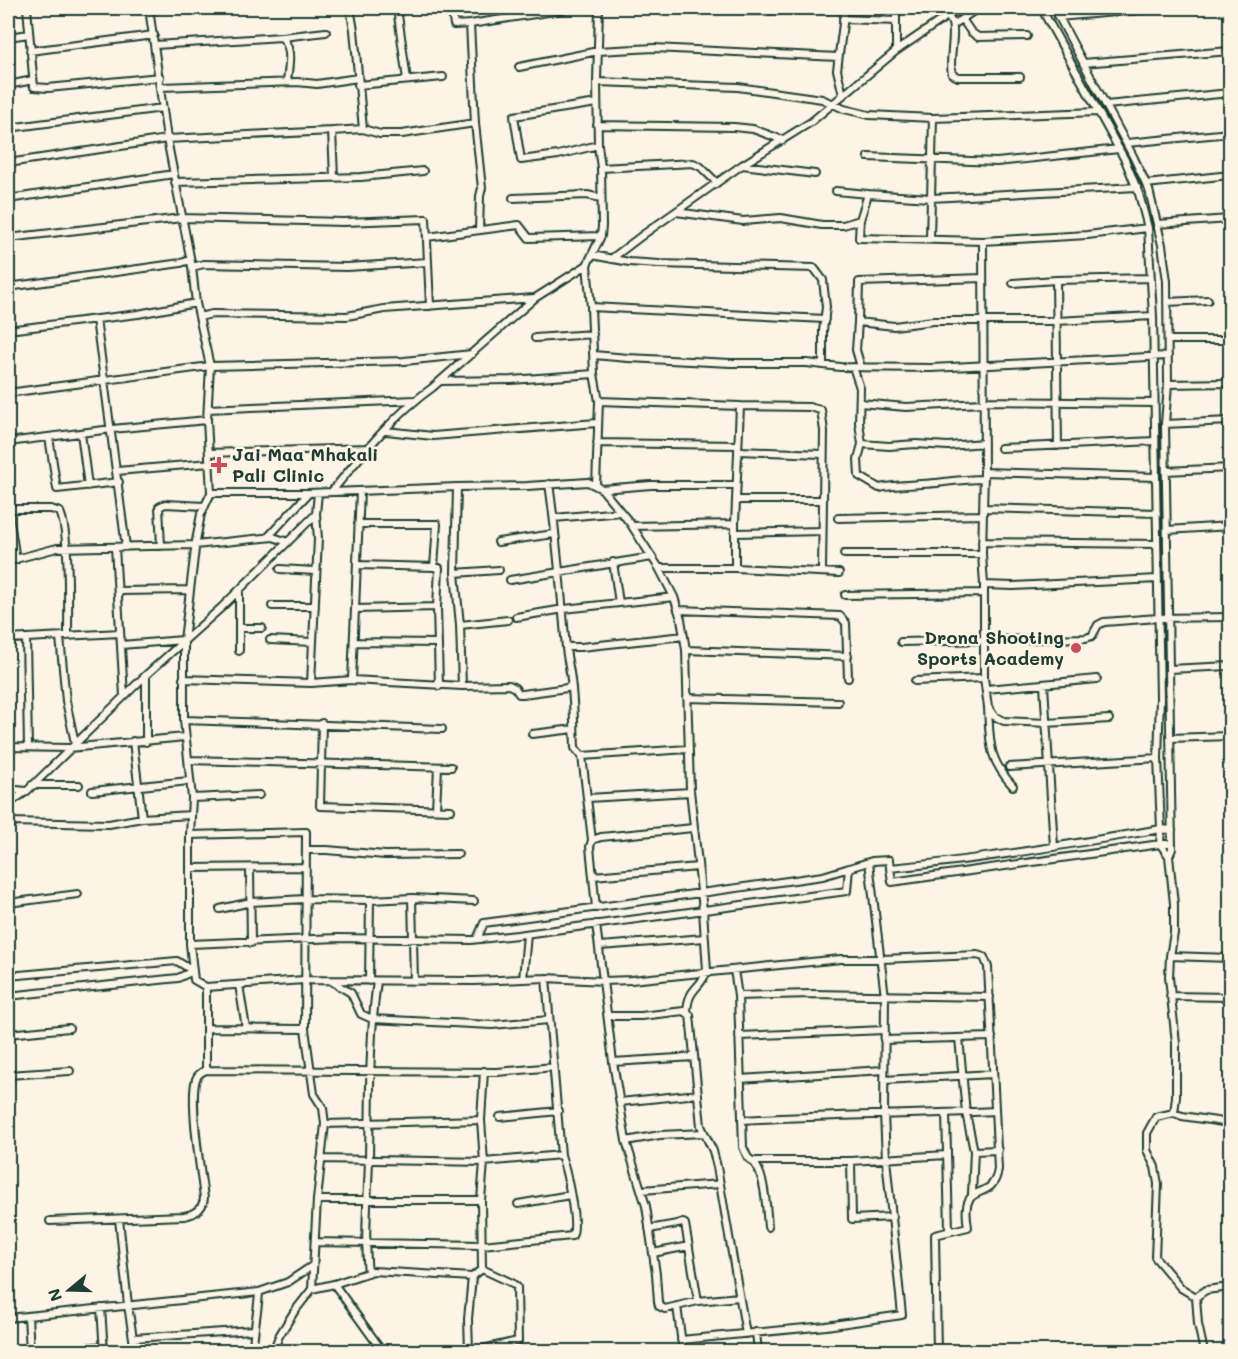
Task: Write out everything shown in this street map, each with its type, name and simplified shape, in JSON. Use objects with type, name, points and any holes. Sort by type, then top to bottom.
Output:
[{"type":"street","points":[[27,8],[34,87],[48,88],[160,77]]},
{"type":"street","points":[[149,8],[167,139],[191,263],[196,303],[210,366],[207,420],[211,493],[201,514],[195,545],[184,640],[184,720],[192,798],[190,944],[194,980],[206,987],[304,980],[474,981],[546,978],[604,981],[841,959],[977,955],[984,957],[987,961],[998,1150],[997,1180],[992,1186],[972,1194]]},
{"type":"street","points":[[350,8],[363,129]]},
{"type":"street","points":[[397,8],[407,80]]},
{"type":"street","points":[[452,8],[454,25],[574,8]]},
{"type":"street","points":[[332,491],[367,448],[415,400],[472,354],[535,298],[587,265],[601,236],[601,168],[597,125],[598,8]]},
{"type":"street","points":[[745,11],[845,8],[837,70],[843,95]]},
{"type":"street","points":[[896,8],[896,51]]},
{"type":"street","points":[[937,8],[947,15],[953,25],[950,67],[952,74],[958,77],[1020,77]]},
{"type":"street","points":[[611,259],[742,165],[811,122],[896,51],[959,8]]},
{"type":"street","points":[[953,25],[978,8]]},
{"type":"street","points":[[1045,8],[1045,15],[1119,149],[1137,187],[1148,228],[1154,356],[1160,844],[1168,856],[1174,914],[1174,933],[1170,956],[1170,996],[1176,1042],[1174,1113]]},
{"type":"street","points":[[1054,8],[1127,143],[1146,184],[1162,245],[1167,281],[1168,384],[1165,424],[1173,849],[1168,856]]},
{"type":"street","points":[[1058,17],[1162,8]]},
{"type":"street","points":[[843,19],[896,21]]},
{"type":"street","points":[[962,19],[971,32],[978,37],[1027,36]]},
{"type":"street","points":[[470,24],[475,123],[482,188],[479,230]]},
{"type":"street","points":[[155,45],[326,32]]},
{"type":"street","points":[[8,37],[29,34]]},
{"type":"street","points":[[30,51],[154,35]]},
{"type":"street","points":[[281,37],[289,48],[287,82]]},
{"type":"street","points":[[519,67],[598,51],[654,48],[838,57]]},
{"type":"street","points":[[1083,63],[1230,51]]},
{"type":"street","points":[[161,87],[287,82],[317,84],[442,77]]},
{"type":"street","points":[[8,85],[33,80]]},
{"type":"street","points":[[597,82],[738,87],[822,99],[844,109],[869,115],[933,118],[1098,112]]},
{"type":"street","points":[[1106,105],[1230,93]]},
{"type":"street","points":[[597,103],[514,116],[521,160],[558,155],[598,145]]},
{"type":"street","points":[[8,128],[163,108]]},
{"type":"street","points":[[930,239],[933,118]]},
{"type":"street","points":[[8,163],[167,139],[363,129],[380,134],[402,134],[475,123]]},
{"type":"street","points":[[597,125],[734,127],[753,129],[783,140]]},
{"type":"street","points":[[332,131],[334,177]]},
{"type":"street","points":[[1127,143],[1230,133]]},
{"type":"street","points":[[868,157],[997,162],[1119,149]]},
{"type":"street","points":[[601,168],[693,164],[701,167],[717,183]]},
{"type":"street","points":[[742,165],[815,174]]},
{"type":"street","points":[[175,182],[389,175],[423,171]]},
{"type":"street","points":[[8,199],[174,174]]},
{"type":"street","points":[[1146,184],[1230,176]]},
{"type":"street","points":[[836,191],[932,198],[1137,187]]},
{"type":"street","points":[[868,194],[860,220],[859,238],[983,241],[1087,235],[1148,228]]},
{"type":"street","points":[[513,198],[587,195],[602,198]]},
{"type":"street","points":[[676,212],[743,221],[781,218],[822,225],[843,225],[860,220]]},
{"type":"street","points":[[8,238],[182,218],[344,222],[426,219],[430,306]]},
{"type":"street","points":[[1156,224],[1230,219]]},
{"type":"street","points":[[427,237],[519,225],[529,238],[601,236]]},
{"type":"street","points":[[983,241],[984,678],[992,754],[1006,779],[1013,786]]},
{"type":"street","points":[[592,255],[659,264],[814,268],[823,280],[826,307],[823,365]]},
{"type":"street","points":[[8,287],[181,263],[347,267],[428,262]]},
{"type":"street","points":[[587,265],[594,374],[599,401],[597,423],[599,487]]},
{"type":"street","points":[[982,278],[859,282],[856,350],[862,444],[858,459],[859,476],[879,488],[901,484],[936,483],[984,475],[1156,477]]},
{"type":"street","points":[[1013,283],[1151,278]]},
{"type":"street","points":[[1056,280],[1058,446]]},
{"type":"street","points":[[199,317],[212,314],[347,316],[384,309],[467,305],[535,298]]},
{"type":"street","points":[[1167,302],[1208,300]]},
{"type":"street","points":[[8,330],[138,314],[196,303]]},
{"type":"street","points":[[591,307],[825,319]]},
{"type":"street","points":[[858,322],[894,327],[933,321],[1056,321],[1153,316]]},
{"type":"street","points":[[96,319],[126,546]]},
{"type":"street","points":[[535,338],[593,334]]},
{"type":"street","points":[[1168,340],[1230,340]]},
{"type":"street","points":[[8,393],[210,366],[404,361],[472,354]]},
{"type":"street","points":[[594,355],[638,359],[931,368],[1168,356]]},
{"type":"street","points":[[440,381],[511,380],[594,374]]},
{"type":"street","points":[[1168,384],[1230,383]]},
{"type":"street","points":[[208,409],[415,400]]},
{"type":"street","points":[[599,401],[809,407],[821,410],[824,431],[822,571]]},
{"type":"street","points":[[860,403],[906,407],[984,402],[1154,403]]},
{"type":"street","points":[[735,568],[740,406]]},
{"type":"street","points":[[8,442],[207,420]]},
{"type":"street","points":[[1165,424],[1230,421]]},
{"type":"street","points":[[386,430],[433,436],[597,423]]},
{"type":"street","points":[[81,433],[88,486]]},
{"type":"street","points":[[50,437],[57,489],[119,482]]},
{"type":"street","points":[[1001,448],[1155,441]]},
{"type":"street","points":[[862,444],[948,446],[984,442]]},
{"type":"street","points":[[597,443],[738,448],[823,454]]},
{"type":"street","points":[[209,453],[367,448]]},
{"type":"street","points":[[117,471],[210,463]]},
{"type":"street","points":[[1166,471],[1230,468]]},
{"type":"street","points":[[211,493],[308,494],[332,491],[588,482],[599,487],[621,512],[659,568],[674,597],[686,650],[690,792],[705,938],[707,971],[704,979],[690,994],[687,1012],[692,1019],[694,1057],[704,1133],[713,1150],[746,1334]]},
{"type":"street","points":[[549,484],[564,609],[575,748],[582,756],[588,798],[596,908]]},
{"type":"street","points":[[599,487],[736,485]]},
{"type":"street","points":[[457,486],[455,573],[462,686]]},
{"type":"street","points":[[352,680],[360,491]]},
{"type":"street","points":[[311,683],[318,493]]},
{"type":"street","points":[[268,538],[308,494]]},
{"type":"street","points":[[737,500],[823,500]]},
{"type":"street","points":[[162,546],[159,507],[165,504],[205,506]]},
{"type":"street","points":[[16,560],[8,508],[56,510],[62,518],[66,548],[68,636]]},
{"type":"street","points":[[984,508],[1156,513]]},
{"type":"street","points":[[554,518],[621,512]]},
{"type":"street","points":[[8,804],[29,788],[316,514]]},
{"type":"street","points":[[838,518],[982,515]]},
{"type":"street","points":[[358,524],[437,524],[434,567]]},
{"type":"street","points":[[632,526],[735,524]]},
{"type":"street","points":[[1167,530],[1230,526]]},
{"type":"street","points":[[736,533],[822,531]]},
{"type":"street","points":[[498,542],[554,534]]},
{"type":"street","points":[[8,561],[46,550],[66,548],[195,545],[273,537],[288,542]]},
{"type":"street","points":[[982,542],[1157,544]]},
{"type":"street","points":[[116,547],[124,696]]},
{"type":"street","points":[[844,554],[982,554]]},
{"type":"street","points":[[510,580],[652,557]]},
{"type":"street","points":[[614,562],[619,603]]},
{"type":"street","points":[[358,565],[439,568],[437,607],[439,686]]},
{"type":"street","points":[[659,568],[735,568],[839,573]]},
{"type":"street","points":[[280,569],[315,571]]},
{"type":"street","points":[[455,573],[499,570]]},
{"type":"street","points":[[984,585],[1013,586],[1158,579]]},
{"type":"street","points":[[118,591],[189,590]]},
{"type":"street","points":[[239,590],[239,651]]},
{"type":"street","points":[[846,594],[984,593]]},
{"type":"street","points":[[516,617],[564,609],[674,597]]},
{"type":"street","points":[[272,606],[315,606]]},
{"type":"street","points":[[355,609],[437,607]]},
{"type":"street","points":[[678,610],[840,616],[846,623],[848,678]]},
{"type":"street","points":[[901,642],[1086,638],[1092,636],[1098,625],[1104,622],[1158,618],[1230,617]]},
{"type":"street","points":[[460,625],[508,620]]},
{"type":"street","points":[[239,628],[262,628]]},
{"type":"street","points":[[8,639],[120,633]]},
{"type":"street","points":[[566,647],[684,636]]},
{"type":"street","points":[[60,637],[66,701],[75,743]]},
{"type":"street","points":[[26,638],[28,747]]},
{"type":"street","points":[[121,645],[184,640]]},
{"type":"street","points":[[270,640],[313,642]]},
{"type":"street","points":[[354,642],[437,643]]},
{"type":"street","points":[[686,650],[848,656]]},
{"type":"street","points":[[1170,669],[1230,666]]},
{"type":"street","points":[[146,675],[146,742]]},
{"type":"street","points":[[915,681],[984,678]]},
{"type":"street","points":[[183,679],[311,683],[352,680],[439,686],[509,685],[519,694],[567,688],[571,685]]},
{"type":"street","points":[[986,689],[1097,679]]},
{"type":"street","points":[[1044,685],[1054,847]]},
{"type":"street","points":[[687,698],[837,702]]},
{"type":"street","points":[[988,708],[994,716],[1005,721],[1047,723],[1109,719]]},
{"type":"street","points":[[184,720],[322,723],[442,729]]},
{"type":"street","points":[[322,723],[320,806],[451,810]]},
{"type":"street","points":[[532,734],[574,729]]},
{"type":"street","points":[[1170,738],[1230,736]]},
{"type":"street","points":[[8,747],[69,748],[185,737]]},
{"type":"street","points":[[133,741],[142,819]]},
{"type":"street","points":[[582,756],[688,749]]},
{"type":"street","points":[[1009,767],[1158,758]]},
{"type":"street","points":[[189,760],[451,766]]},
{"type":"street","points":[[436,809],[438,767]]},
{"type":"street","points":[[92,791],[189,781]]},
{"type":"street","points":[[8,789],[79,785]]},
{"type":"street","points":[[588,798],[690,792]]},
{"type":"street","points":[[192,798],[259,795]]},
{"type":"street","points":[[8,822],[109,824],[191,815]]},
{"type":"street","points":[[592,840],[601,837],[693,828]]},
{"type":"street","points":[[890,868],[1054,847],[1161,829],[1172,830]]},
{"type":"street","points":[[190,835],[306,832],[305,1029],[314,1094],[323,1108],[325,1124],[317,1200],[312,1289],[279,1336],[273,1352]]},
{"type":"street","points":[[477,939],[484,923],[823,876],[870,862],[889,860],[892,882],[1172,844]]},
{"type":"street","points":[[306,850],[385,855],[458,854]]},
{"type":"street","points":[[681,1340],[902,1316],[886,1159],[885,997],[870,862]]},
{"type":"street","points":[[190,868],[306,867]]},
{"type":"street","points":[[593,876],[698,867]]},
{"type":"street","points":[[190,944],[370,938],[477,939],[527,934],[847,891],[849,868]]},
{"type":"street","points":[[250,869],[251,943]]},
{"type":"street","points":[[8,903],[78,894]]},
{"type":"street","points":[[220,909],[251,902],[305,899],[412,898],[474,902]]},
{"type":"street","points":[[412,898],[414,981]]},
{"type":"street","points":[[368,1273],[365,1242],[373,981],[370,900]]},
{"type":"street","points":[[596,924],[613,1062],[626,1141],[642,1190],[659,1306],[665,1309],[698,1301],[739,1297]]},
{"type":"street","points":[[523,979],[527,934]]},
{"type":"street","points":[[600,946],[705,938]]},
{"type":"street","points":[[1170,956],[1230,958]]},
{"type":"street","points":[[8,976],[177,961],[193,971]]},
{"type":"street","points":[[734,970],[738,996],[742,1120],[745,1153],[748,1158],[754,1161],[851,1161],[946,1155]]},
{"type":"street","points":[[8,996],[178,978],[193,971]]},
{"type":"street","points":[[315,1242],[482,1245],[572,1236],[574,1231],[570,1196],[561,1155],[546,978]]},
{"type":"street","points":[[331,980],[351,993],[361,1014],[372,1019],[492,1025],[549,1020]]},
{"type":"street","points":[[239,984],[246,1028]]},
{"type":"street","points":[[206,987],[206,1070]]},
{"type":"street","points":[[738,996],[811,994],[990,998]]},
{"type":"street","points":[[1170,996],[1230,997]]},
{"type":"street","points":[[609,1016],[687,1012]]},
{"type":"street","points":[[8,1034],[69,1028]]},
{"type":"street","points":[[206,1028],[305,1029]]},
{"type":"street","points":[[739,1036],[885,1030]]},
{"type":"street","points":[[884,1040],[992,1037]]},
{"type":"street","points":[[937,1352],[935,1235],[968,1227],[966,1203],[972,1194],[974,1151],[966,1113],[959,1038]]},
{"type":"street","points":[[613,1062],[694,1057]]},
{"type":"street","points":[[50,1221],[119,1220],[190,1215],[199,1210],[203,1205],[195,1084],[197,1077],[206,1070],[496,1072],[554,1067]]},
{"type":"street","points":[[740,1079],[884,1070]]},
{"type":"street","points":[[8,1075],[70,1071]]},
{"type":"street","points":[[482,1269],[481,1200],[484,1162],[481,1120],[484,1071]]},
{"type":"street","points":[[884,1080],[993,1074]]},
{"type":"street","points":[[620,1102],[698,1095]]},
{"type":"street","points":[[500,1117],[558,1111]]},
{"type":"street","points":[[742,1120],[995,1111]]},
{"type":"street","points":[[946,1113],[949,1230]]},
{"type":"street","points":[[1196,1297],[1181,1288],[1155,1257],[1158,1184],[1155,1167],[1148,1150],[1147,1133],[1156,1117],[1174,1113],[1230,1123]]},
{"type":"street","points":[[325,1124],[481,1120]]},
{"type":"street","points":[[626,1141],[660,1135],[704,1133]]},
{"type":"street","points":[[974,1151],[998,1150]]},
{"type":"street","points":[[321,1159],[369,1158],[484,1162],[561,1155]]},
{"type":"street","points":[[754,1161],[760,1172],[768,1227]]},
{"type":"street","points":[[851,1161],[852,1219],[893,1217]]},
{"type":"street","points":[[642,1190],[720,1184]]},
{"type":"street","points":[[518,1204],[570,1196]]},
{"type":"street","points":[[317,1200],[481,1200]]},
{"type":"street","points":[[119,1220],[135,1352]]},
{"type":"street","points":[[649,1229],[682,1222],[685,1224],[698,1301]]},
{"type":"street","points":[[653,1253],[689,1246]]},
{"type":"street","points":[[8,1318],[259,1292],[288,1281],[312,1266]]},
{"type":"street","points":[[312,1289],[368,1273],[472,1277],[482,1269]]},
{"type":"street","points":[[472,1277],[468,1319],[469,1351],[518,1341],[517,1287],[512,1282],[482,1269]]},
{"type":"street","points":[[334,1284],[383,1352]]},
{"type":"street","points":[[1196,1297],[1206,1290],[1230,1287]]},
{"type":"street","points":[[253,1352],[259,1292]]},
{"type":"street","points":[[1196,1297],[1197,1324],[1204,1352]]},
{"type":"street","points":[[677,1306],[683,1352]]},
{"type":"street","points":[[47,1352],[104,1348],[101,1308]]},
{"type":"street","points":[[28,1316],[30,1352]]},
{"type":"street","points":[[134,1338],[254,1330]]},
{"type":"street","points":[[756,1332],[758,1352]]},
{"type":"place","name":"Jai Maa Mhakali Pali Clinic","points":[[219,465]]},
{"type":"place","name":"Drona Shooting Sports Academy","points":[[1076,648]]}]
